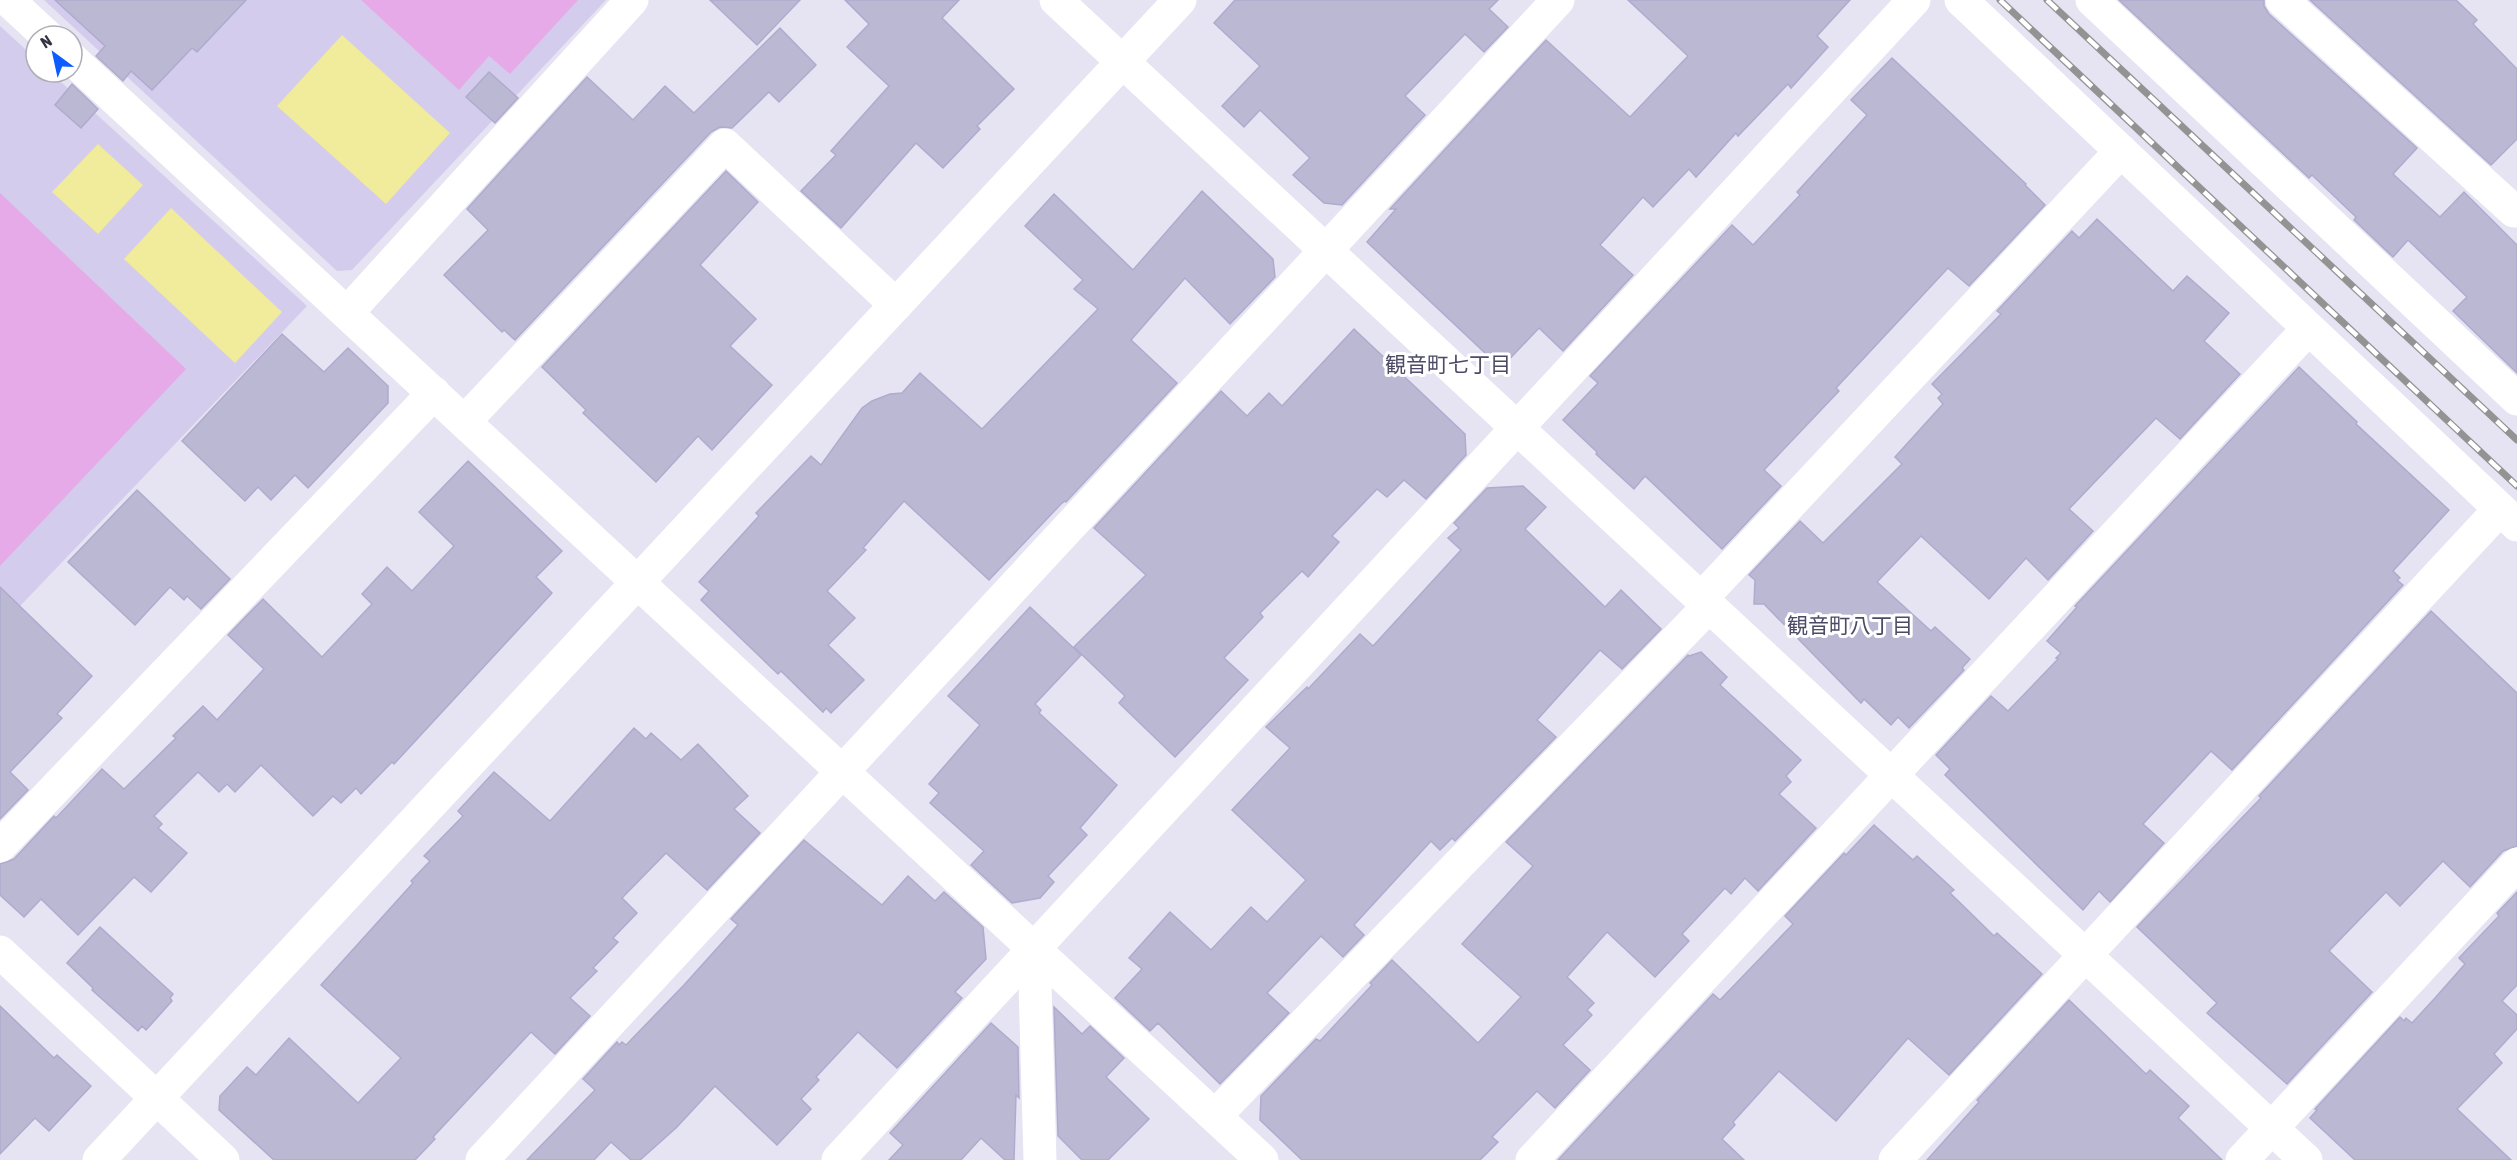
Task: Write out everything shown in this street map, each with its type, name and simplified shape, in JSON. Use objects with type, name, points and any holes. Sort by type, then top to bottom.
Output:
[{"type":"street","points":[[8,0],[34,24]]},
{"type":"street","points":[[347,313],[632,0]]},
{"type":"street","points":[[1056,0],[2306,1160]]},
{"type":"street","points":[[99,1160],[1180,0]]},
{"type":"street","points":[[482,1160],[1558,0]]},
{"type":"street","points":[[838,1160],[1914,0]]},
{"type":"street","points":[[1895,1160],[2085,955],[2508,517],[1961,0]]},
{"type":"street","points":[[2092,0],[2517,399]]},
{"type":"street","points":[[2282,0],[2514,211]]},
{"type":"street","points":[[84,70],[1262,1160]]},
{"type":"street","points":[[465,421],[725,145],[896,305]]},
{"type":"street","points":[[1215,1116],[1705,602],[2121,151]]},
{"type":"street","points":[[1532,1160],[2308,329]]},
{"type":"street","points":[[0,846],[434,393]]},
{"type":"street","points":[[2242,1160],[2517,864]]},
{"type":"street","points":[[1034,949],[1040,1160]]},
{"type":"street","points":[[0,952],[223,1160]]},
{"type":"shaded area","points":[[44,0],[606,0],[352,270],[337,271],[84,37],[84,24],[70,24]]},
{"type":"shaded area","points":[[361,0],[578,0],[510,74],[489,56],[459,90]]},
{"type":"shaded area","points":[[0,26],[24,48],[24,84],[63,84],[307,306],[0,627]]},
{"type":"shaded area","points":[[342,35],[450,133],[386,204],[277,106]]},
{"type":"shaded area","points":[[98,144],[143,185],[98,234],[52,192]]},
{"type":"shaded area","points":[[0,193],[186,369],[0,566]]},
{"type":"shaded area","points":[[171,208],[282,312],[235,363],[124,259]]},
{"type":"building","points":[[55,0],[246,0],[197,52],[192,48],[152,90],[131,71],[123,81],[96,56],[105,46],[84,27],[84,24],[81,24]]},
{"type":"building","points":[[710,0],[800,0],[757,45]]},
{"type":"building","points":[[845,0],[959,0],[942,18],[1014,89],[977,126],[980,129],[943,168],[916,143],[841,228],[801,191],[836,155],[831,151],[889,86],[847,47],[869,24]]},
{"type":"building","points":[[1235,0],[1498,0],[1489,9],[1508,27],[1484,52],[1465,34],[1405,96],[1425,115],[1342,205],[1324,203],[1293,175],[1310,158],[1260,110],[1244,127],[1222,106],[1260,66],[1214,23]]},
{"type":"building","points":[[1628,0],[1850,0],[1817,36],[1828,47],[1791,88],[1788,84],[1738,136],[1736,133],[1696,177],[1689,169],[1653,207],[1643,197],[1600,245],[1633,275],[1563,351],[1539,328],[1501,368],[1367,242],[1396,209],[1390,209],[1546,40],[1630,117],[1688,56]]},
{"type":"building","points":[[2119,0],[2264,0],[2264,6],[2269,14],[2417,148],[2393,174],[2440,217],[2464,192],[2517,245],[2517,373],[2453,311],[2467,297],[2408,240],[2393,257],[2312,175],[2309,178]]},
{"type":"building","points":[[2310,0],[2456,0],[2477,20],[2473,24],[2517,69],[2517,139],[2491,165]]},
{"type":"building","points":[[780,28],[816,65],[779,102],[769,92],[732,128],[720,127],[711,132],[515,340],[504,330],[502,332],[444,275],[488,230],[467,209],[587,77],[633,120],[665,86],[694,113]]},
{"type":"building","points":[[1892,58],[2026,184],[2045,205],[1969,286],[1948,268],[1836,388],[1839,391],[1764,470],[1781,486],[1722,549],[1645,476],[1634,489],[1563,420],[1598,383],[1590,376],[1732,225],[1753,245],[1800,195],[1797,192],[1867,115],[1851,100]]},
{"type":"building","points":[[489,72],[518,98],[495,123],[466,97]]},
{"type":"building","points":[[72,84],[98,109],[81,128],[55,105]]},
{"type":"building","points":[[726,171],[758,202],[700,265],[756,319],[730,346],[772,385],[712,450],[698,436],[656,482],[583,413],[586,410],[542,367]]},
{"type":"building","points":[[1202,191],[1273,259],[1275,277],[1230,324],[1185,278],[1131,340],[1177,383],[1066,502],[1061,504],[989,580],[904,501],[863,548],[866,550],[827,591],[855,618],[828,645],[864,680],[831,713],[826,708],[823,712],[781,671],[778,674],[701,600],[709,591],[699,582],[759,516],[756,513],[811,456],[821,465],[862,408],[890,394],[902,393],[920,373],[982,429],[1098,309],[1074,289],[1083,280],[1025,226],[1054,194],[1133,270]]},
{"type":"building","points":[[2097,219],[2173,291],[2187,276],[2229,313],[2204,341],[2240,374],[2180,439],[2156,418],[2069,509],[2093,531],[2048,580],[2026,558],[1989,599],[1921,536],[1877,582],[1931,631],[1935,627],[1970,659],[1962,668],[1964,670],[1909,728],[1898,717],[1891,725],[1864,699],[1861,703],[1764,604],[1754,604],[1755,580],[1749,575],[1800,521],[1823,543],[1902,464],[1895,457],[1943,404],[1938,398],[1942,394],[1932,384],[2001,314],[1997,311],[2072,231],[2079,238]]},
{"type":"building","points":[[1354,329],[1465,434],[1466,455],[1426,499],[1404,480],[1387,497],[1377,489],[1332,536],[1339,542],[1308,577],[1302,571],[1260,613],[1263,617],[1224,658],[1248,680],[1175,757],[1119,703],[1125,696],[1074,647],[1146,575],[1094,528],[1221,391],[1247,416],[1269,393],[1282,406]]},
{"type":"building","points":[[282,334],[324,372],[348,348],[388,386],[388,403],[308,488],[295,475],[271,500],[258,487],[245,501],[182,441]]},
{"type":"building","points":[[2299,367],[2357,422],[2356,424],[2449,510],[2393,571],[2400,578],[2397,580],[2403,585],[2232,770],[2211,751],[2143,824],[2164,843],[2110,902],[2099,891],[2083,910],[1945,775],[1950,769],[1936,755],[1991,696],[2008,711],[2058,659],[2056,658],[2061,653],[2047,641],[2077,607],[2075,606]]},
{"type":"building","points":[[468,461],[562,551],[536,577],[552,593],[394,764],[392,762],[361,794],[356,788],[341,803],[333,796],[313,816],[261,765],[235,792],[227,784],[219,792],[198,772],[154,816],[162,824],[158,828],[187,853],[151,892],[134,877],[78,935],[41,899],[24,917],[0,895],[0,864],[14,859],[102,769],[124,789],[176,738],[173,736],[203,706],[217,720],[264,669],[228,635],[263,599],[322,657],[372,604],[362,594],[387,567],[412,591],[454,546],[419,512]]},
{"type":"building","points":[[1523,486],[1546,507],[1525,529],[1605,607],[1621,590],[1661,629],[1622,669],[1600,650],[1537,720],[1556,737],[1455,841],[1452,838],[1440,850],[1431,841],[1354,925],[1364,935],[1343,957],[1321,936],[1267,993],[1289,1013],[1220,1084],[1158,1023],[1150,1031],[1115,998],[1142,969],[1129,958],[1170,912],[1211,950],[1251,907],[1267,922],[1306,880],[1232,810],[1290,748],[1266,727],[1307,687],[1308,689],[1360,634],[1373,646],[1461,550],[1448,538],[1459,528],[1454,523],[1487,488]]},
{"type":"building","points":[[137,490],[230,579],[201,609],[187,596],[184,600],[170,587],[135,625],[68,562]]},
{"type":"building","points":[[0,587],[92,676],[57,714],[62,718],[10,772],[28,790],[0,819]]},
{"type":"building","points":[[1030,607],[1081,655],[1035,704],[1041,710],[1039,713],[1117,785],[1080,828],[1087,835],[1048,876],[1054,882],[1040,898],[1012,903],[971,865],[984,851],[930,803],[939,793],[929,784],[980,725],[948,696]]},
{"type":"building","points":[[2431,611],[2517,693],[2517,846],[2503,851],[2470,887],[2443,861],[2400,906],[2386,892],[2329,951],[2372,992],[2287,1084],[2207,1013],[2217,1003],[2137,927],[2261,798],[2259,796]]},
{"type":"building","points":[[1701,652],[1727,677],[1720,685],[1801,760],[1786,776],[1791,782],[1779,794],[1816,828],[1758,891],[1745,878],[1731,894],[1725,888],[1682,934],[1689,941],[1655,977],[1607,932],[1567,977],[1594,1003],[1587,1010],[1592,1015],[1563,1045],[1590,1070],[1555,1108],[1537,1091],[1492,1137],[1498,1142],[1480,1160],[1302,1160],[1260,1120],[1261,1096],[1316,1039],[1320,1041],[1392,960],[1478,1043],[1521,997],[1462,944],[1533,866],[1506,842],[1688,655]]},
{"type":"building","points":[[634,728],[646,739],[651,733],[681,760],[698,744],[748,796],[734,809],[760,833],[707,890],[666,853],[622,898],[637,913],[613,938],[618,942],[593,968],[597,971],[570,998],[590,1016],[555,1054],[531,1032],[433,1137],[435,1139],[415,1160],[274,1160],[219,1110],[220,1096],[247,1067],[256,1075],[289,1038],[358,1103],[401,1058],[321,985],[413,883],[411,881],[430,861],[424,856],[463,816],[458,811],[494,772],[550,821]]},
{"type":"building","points":[[1874,825],[1913,860],[1917,856],[1954,890],[1950,893],[1994,936],[1997,933],[2042,974],[1949,1075],[1908,1038],[1836,1121],[1779,1071],[1733,1122],[1735,1125],[1722,1139],[1744,1160],[1558,1160],[1713,994],[1720,1000],[1793,924],[1785,916],[1844,853],[1846,855]]},
{"type":"building","points":[[804,840],[882,905],[908,876],[935,901],[944,892],[983,927],[986,959],[955,992],[962,998],[897,1068],[858,1032],[816,1077],[819,1080],[801,1099],[811,1109],[777,1145],[715,1086],[676,1128],[640,1160],[631,1160],[611,1142],[594,1160],[527,1160],[595,1090],[583,1079],[617,1042],[619,1045],[622,1042],[626,1045],[684,985],[738,925],[731,919]]},
{"type":"building","points":[[2517,892],[2517,985],[2502,1001],[2517,1015],[2517,1029],[2494,1054],[2502,1063],[2457,1109],[2511,1160],[2355,1160],[2310,1118],[2317,1110],[2315,1109],[2400,1017],[2412,1023],[2465,964],[2459,958],[2499,916],[2497,913]]},
{"type":"building","points":[[100,927],[173,994],[170,998],[172,1001],[146,1030],[142,1026],[138,1031],[92,990],[93,988],[67,963]]},
{"type":"building","points":[[2069,1000],[2146,1074],[2150,1070],[2189,1106],[2178,1118],[2222,1160],[1927,1160],[1979,1102],[1977,1100]]},
{"type":"building","points":[[0,1006],[54,1058],[57,1055],[91,1086],[49,1131],[35,1118],[0,1154]]},
{"type":"building","points":[[1054,1007],[1082,1034],[1090,1026],[1124,1058],[1106,1077],[1149,1119],[1108,1160],[1082,1160],[1058,1136]]},
{"type":"building","points":[[991,1023],[1018,1047],[1019,1098],[1016,1095],[1014,1160],[1005,1160],[981,1138],[961,1160],[889,1160],[903,1145],[890,1133]]},
{"type":"railway","points":[[2000,0],[2517,486]]},
{"type":"railway","points":[[2047,0],[2517,440]]},
{"type":"district","name":"観音町七丁目","points":[[1448,364]]},
{"type":"district","name":"観音町八丁目","points":[[1850,625]]}]
